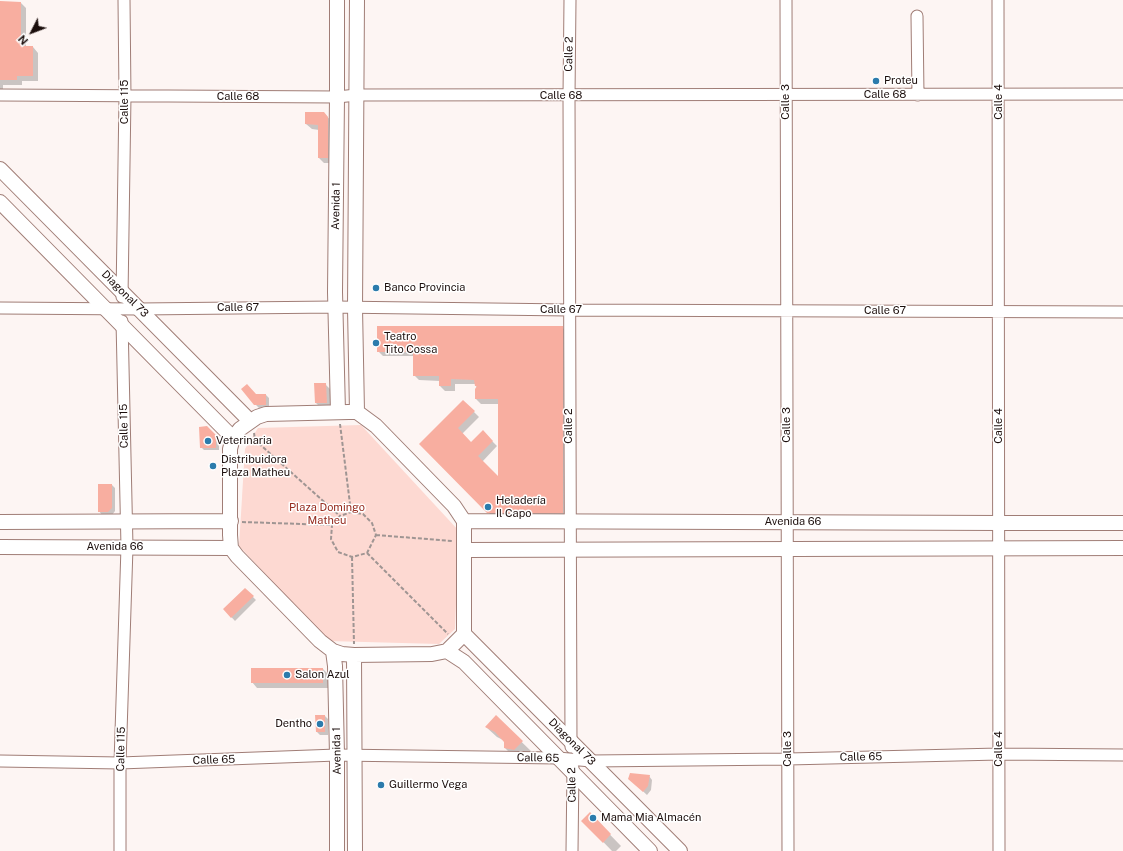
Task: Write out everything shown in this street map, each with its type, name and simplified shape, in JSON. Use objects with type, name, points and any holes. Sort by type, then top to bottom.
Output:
[{"type":"main road","name":"Avenida 1","points":[[337,0],[335,307],[338,412]]},
{"type":"main road","name":"Avenida 1","points":[[357,0],[355,308],[357,412]]},
{"type":"main road","name":"Diagonal 73","points":[[0,169],[250,420]]},
{"type":"main road","points":[[0,202],[233,438]]},
{"type":"main road","points":[[357,412],[376,426],[454,506],[464,520],[465,550],[455,642],[432,654],[354,655],[342,654],[333,651],[320,641],[231,548],[230,449],[233,438],[240,429],[250,420],[266,414],[357,412]]},
{"type":"main road","name":"Avenida 66","points":[[464,520],[999,524],[1123,523]]},
{"type":"main road","points":[[0,522],[231,521]]},
{"type":"main road","name":"Avenida 66","points":[[0,547],[231,548]]},
{"type":"main road","points":[[465,550],[1123,548]]},
{"type":"main road","name":"Diagonal 73","points":[[455,642],[571,742],[680,851]]},
{"type":"main road","name":"Diagonal 73","points":[[455,642],[464,662],[568,763],[650,851]]},
{"type":"main road","name":"Avenida 1","points":[[333,651],[335,666],[337,755],[337,851]]},
{"type":"main road","name":"Avenida 1","points":[[354,655],[355,851]]},
{"type":"street","name":"Calle 115","points":[[120,851],[120,763],[127,547],[122,325],[125,96],[124,0]]},
{"type":"street","name":"Calle 2","points":[[570,0],[569,310],[571,742],[568,763],[572,851]]},
{"type":"street","name":"Calle 3","points":[[786,0],[788,851]]},
{"type":"street","name":"Calle 4","points":[[998,0],[999,851]]},
{"type":"street","points":[[917,16],[918,95]]},
{"type":"street","name":"Calle 68","points":[[0,95],[337,97],[356,95],[569,96],[1123,94]]},
{"type":"street","name":"Calle 67","points":[[0,308],[140,309],[335,307],[569,310],[1123,312]]},
{"type":"street","name":"Calle 65","points":[[0,761],[120,763],[337,755],[568,763],[591,761],[788,759],[999,754],[1123,755]]},
{"type":"path","points":[[338,412],[351,512]]},
{"type":"path","points":[[250,420],[255,440],[340,516]]},
{"type":"path","points":[[351,512],[363,514],[372,523],[376,535],[367,553],[352,557],[338,552],[331,539],[332,525],[340,516],[351,512]]},
{"type":"path","points":[[231,521],[332,525]]},
{"type":"path","points":[[376,535],[455,541],[465,550]]},
{"type":"path","points":[[367,553],[455,642]]},
{"type":"path","points":[[352,557],[354,655]]},
{"type":"green space","name":"Plaza Domingo Matheu","points":[[361,425],[459,531],[455,629],[439,644],[328,641],[239,546],[245,449],[258,428]]},
{"type":"building","points":[[0,1],[21,2],[21,46],[33,46],[33,76],[17,76],[17,80],[0,80]]},
{"type":"building","points":[[305,112],[324,112],[328,117],[328,158],[318,158],[318,125],[305,124]]},
{"type":"building","points":[[377,326],[563,326],[563,513],[487,513],[419,444],[463,400],[475,411],[458,428],[471,442],[483,430],[493,441],[478,456],[498,476],[498,399],[475,399],[475,389],[477,386],[475,386],[474,380],[451,379],[451,386],[439,386],[439,376],[413,376],[413,352],[377,352]]},
{"type":"building","points":[[314,383],[326,383],[327,403],[315,403]]},
{"type":"building","points":[[247,384],[256,394],[266,394],[266,405],[254,405],[241,389]]},
{"type":"building","name":"Veterinaria","points":[[207,426],[216,435],[216,448],[200,448],[199,427]]},
{"type":"building","points":[[98,484],[112,484],[112,508],[108,512],[98,512]]},
{"type":"building","points":[[245,588],[254,596],[231,618],[223,609]]},
{"type":"building","name":"Salon Azul","points":[[251,668],[323,668],[323,683],[251,683]]},
{"type":"building","name":"Dentho","points":[[315,715],[325,715],[325,732],[316,732]]},
{"type":"building","points":[[496,715],[523,741],[514,750],[504,748],[504,742],[495,732],[485,727]]},
{"type":"building","points":[[630,773],[650,775],[648,786],[643,792],[628,779]]},
{"type":"building","points":[[590,812],[611,834],[603,843],[581,821]]},
{"type":"place","name":"Proteu","points":[[876,81]]},
{"type":"place","name":"Banco Provincia","points":[[376,288]]},
{"type":"place","name":"Teatro Tito Cossa","points":[[376,343]]},
{"type":"place","name":"Veterinaria","points":[[208,441]]},
{"type":"place","name":"Distribuidora Plaza Matheu","points":[[213,466]]},
{"type":"place","name":"Heladería Il Capo","points":[[488,507]]},
{"type":"place","name":"Salon Azul","points":[[287,675]]},
{"type":"place","name":"Dentho","points":[[320,724]]},
{"type":"place","name":"Guillermo Vega","points":[[381,785]]},
{"type":"place","name":"Mama Mia Almacén","points":[[593,818]]}]
